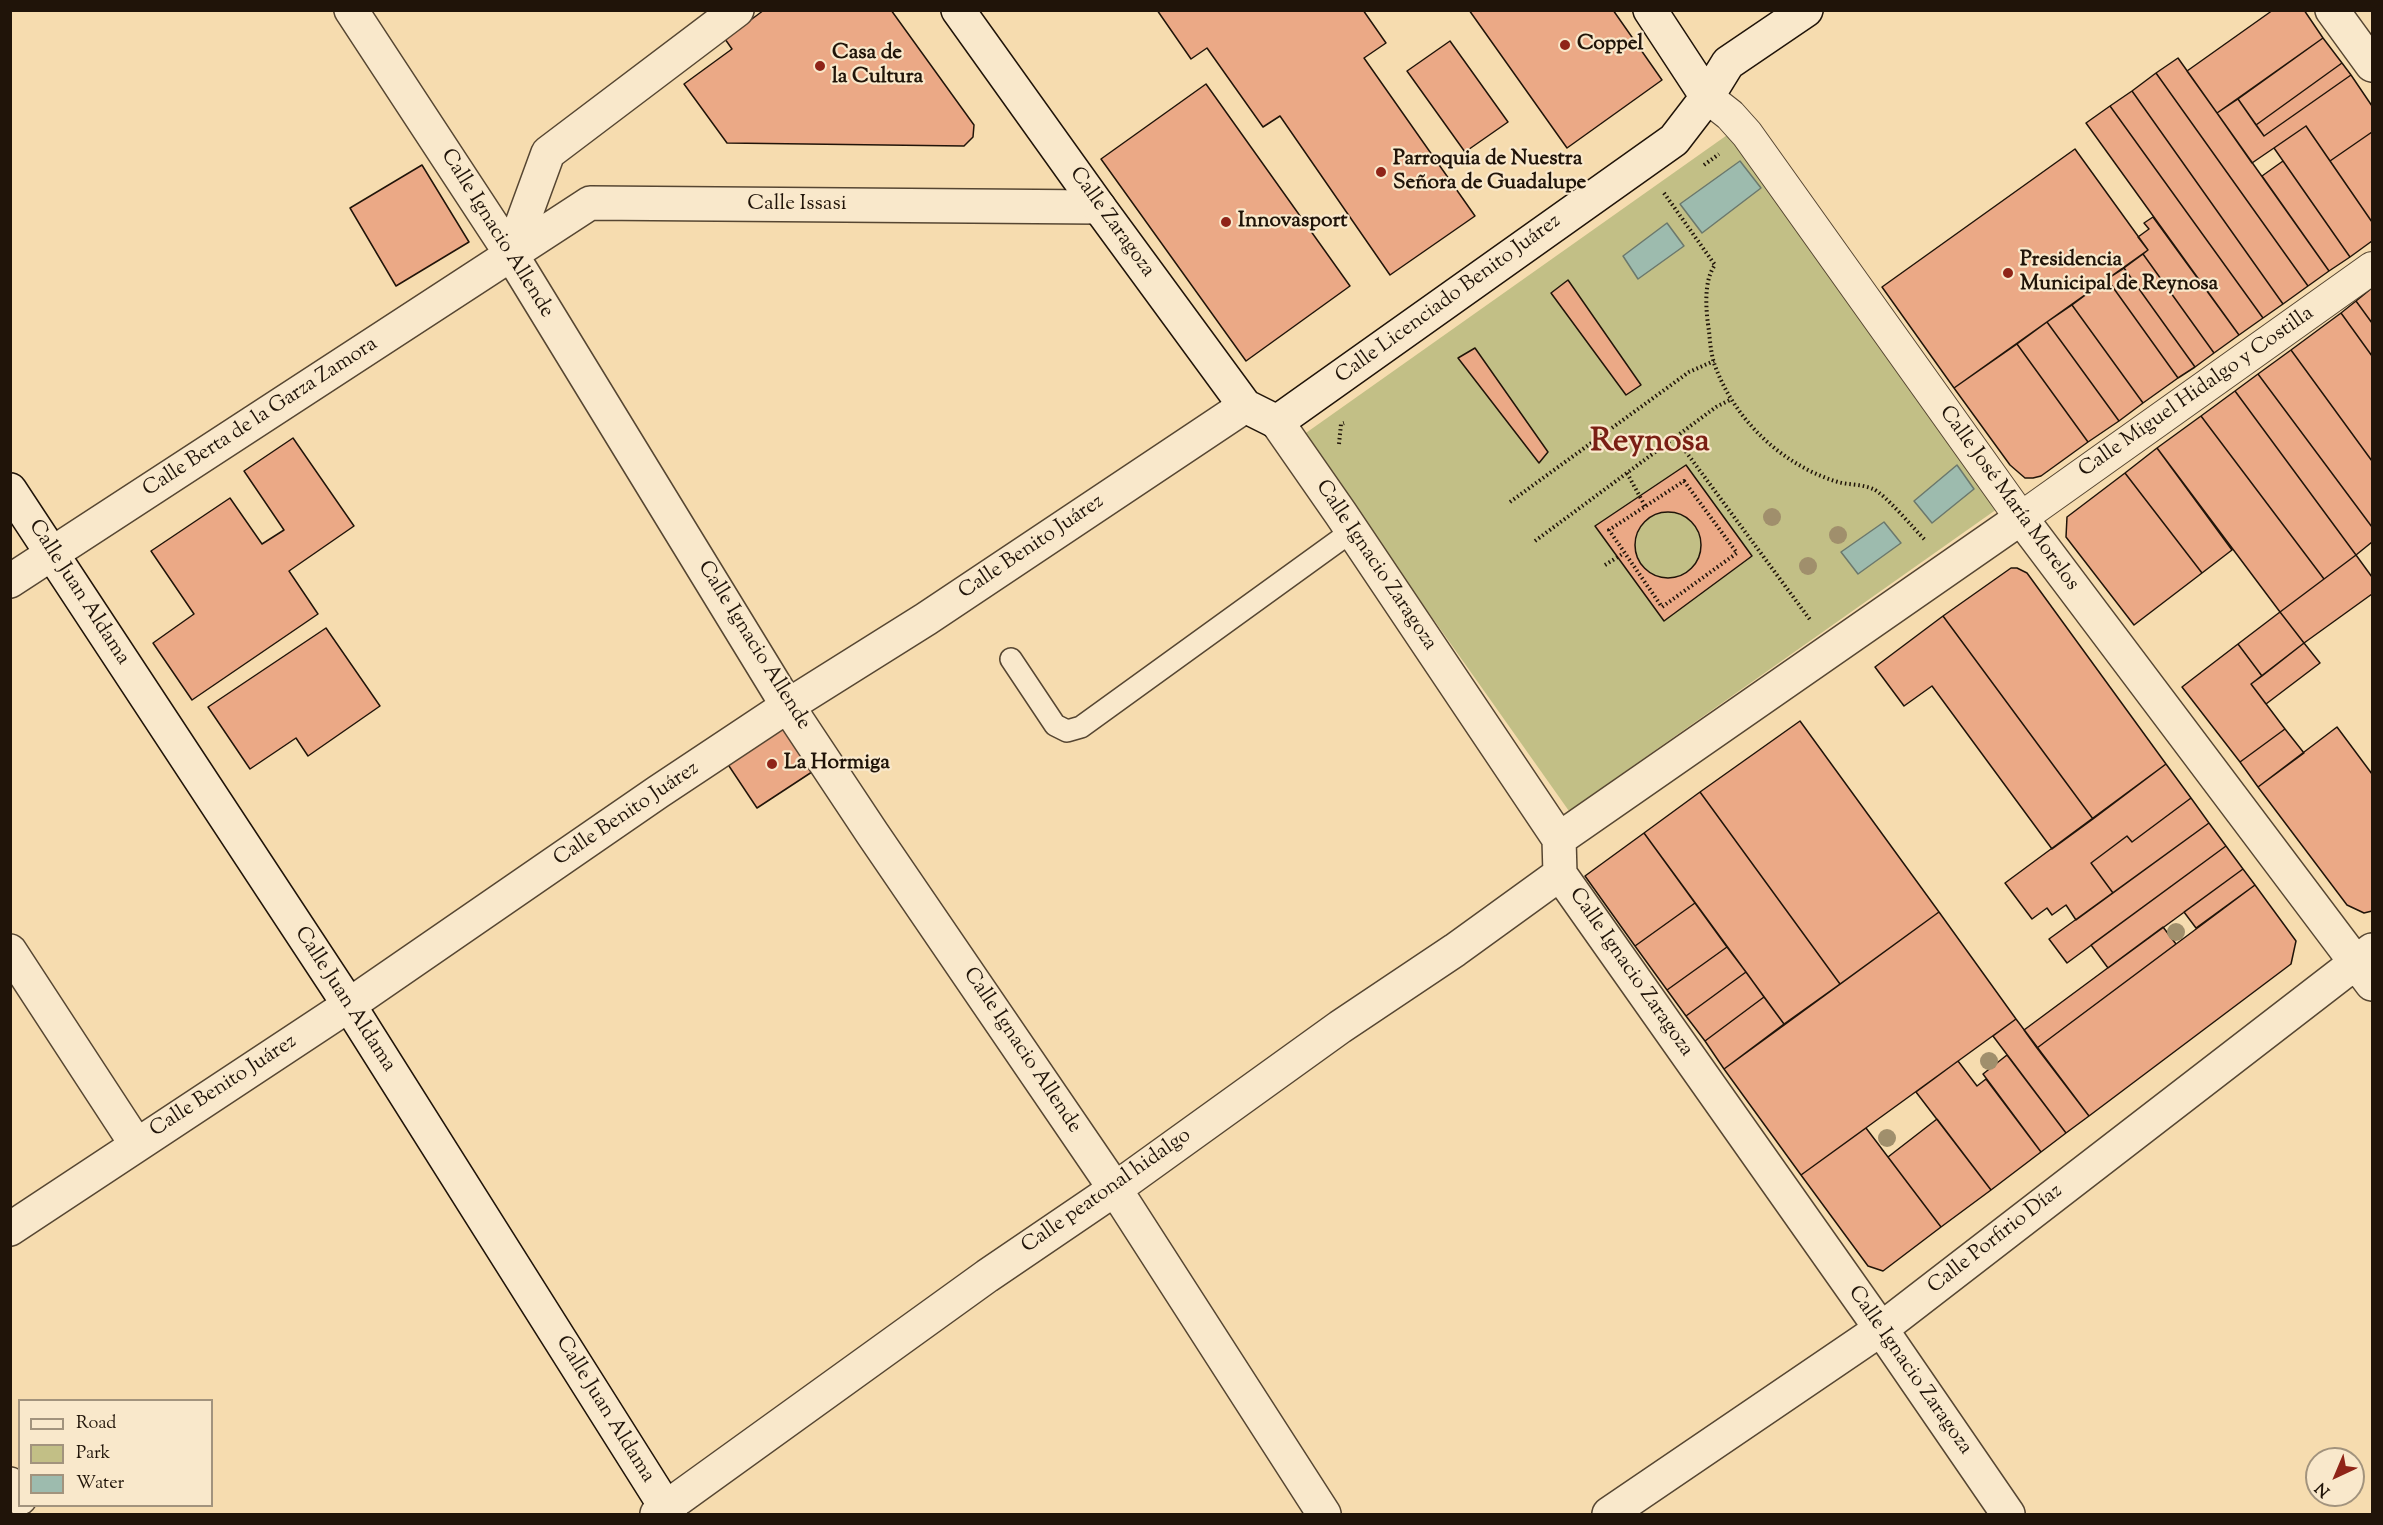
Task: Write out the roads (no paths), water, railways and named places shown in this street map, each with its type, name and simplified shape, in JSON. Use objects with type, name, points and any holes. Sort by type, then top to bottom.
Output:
[{"type":"street","name":"Calle Ignacio Allende","points":[[351,10],[511,254],[789,705],[872,833],[1114,1189],[1324,1515]]},
{"type":"street","points":[[511,254],[548,153],[737,10]]},
{"type":"street","name":"Calle Zaragoza","points":[[958,10],[1245,406],[1277,422]]},
{"type":"street","name":"Calle José María Morelos","points":[[1650,10],[1707,97],[1730,115],[1747,134],[2021,518],[2367,966]]},
{"type":"street","name":"Calle Licenciado Benito Juárez","points":[[1277,422],[1674,140],[1707,97],[1728,63],[1806,10]]},
{"type":"street","points":[[2332,10],[2373,65]]},
{"type":"street","name":"Calle Issasi","points":[[511,254],[590,203],[1099,207]]},
{"type":"street","name":"Calle Berta de la Garza Zamora","points":[[10,581],[511,254]]},
{"type":"street","name":"Calle Miguel Hidalgo y Costilla","points":[[2021,518],[2373,268]]},
{"type":"street","name":"Calle Benito Juárez","points":[[10,1229],[349,1005],[789,705],[926,619],[1245,406]]},
{"type":"street","name":"Calle Ignacio Zaragoza","points":[[1277,422],[1560,839],[1560,874],[1881,1329],[2008,1515]]},
{"type":"street","name":"Calle Juan Aldama","points":[[10,490],[349,1005],[664,1512]]},
{"type":"street","points":[[1560,839],[2021,518]]},
{"type":"street","name":"Calle peatonal hidalgo","points":[[664,1512],[987,1276],[1114,1189],[1246,1093],[1455,950],[1560,874]]},
{"type":"street","points":[[10,951],[136,1144]]},
{"type":"street","name":"Calle Porfirio Díaz","points":[[1608,1515],[1881,1329],[2367,966]]},
{"type":"lane","points":[[1011,659],[1055,726],[1067,731],[1081,727],[1352,531]]},
{"type":"water","points":[[1740,161],[1761,188],[1702,233],[1680,204]]},
{"type":"water","points":[[1667,223],[1684,246],[1638,279],[1623,256]]},
{"type":"water","points":[[1957,465],[1974,489],[1932,523],[1914,501]]},
{"type":"water","points":[[1884,522],[1901,543],[1858,574],[1841,552]]},
{"type":"place","name":"Coppel","points":[[1565,45]]},
{"type":"place","name":"Casa de la Cultura","points":[[820,66]]},
{"type":"place","name":"Parroquia de Nuestra Señora de Guadalupe","points":[[1381,172]]},
{"type":"place","name":"Innovasport","points":[[1226,222]]},
{"type":"place","name":"Presidencia Municipal de Reynosa","points":[[2008,273]]},
{"type":"place","name":"La Hormiga","points":[[772,764]]},
{"type":"district","name":"Reynosa","points":[[1650,444]]}]
